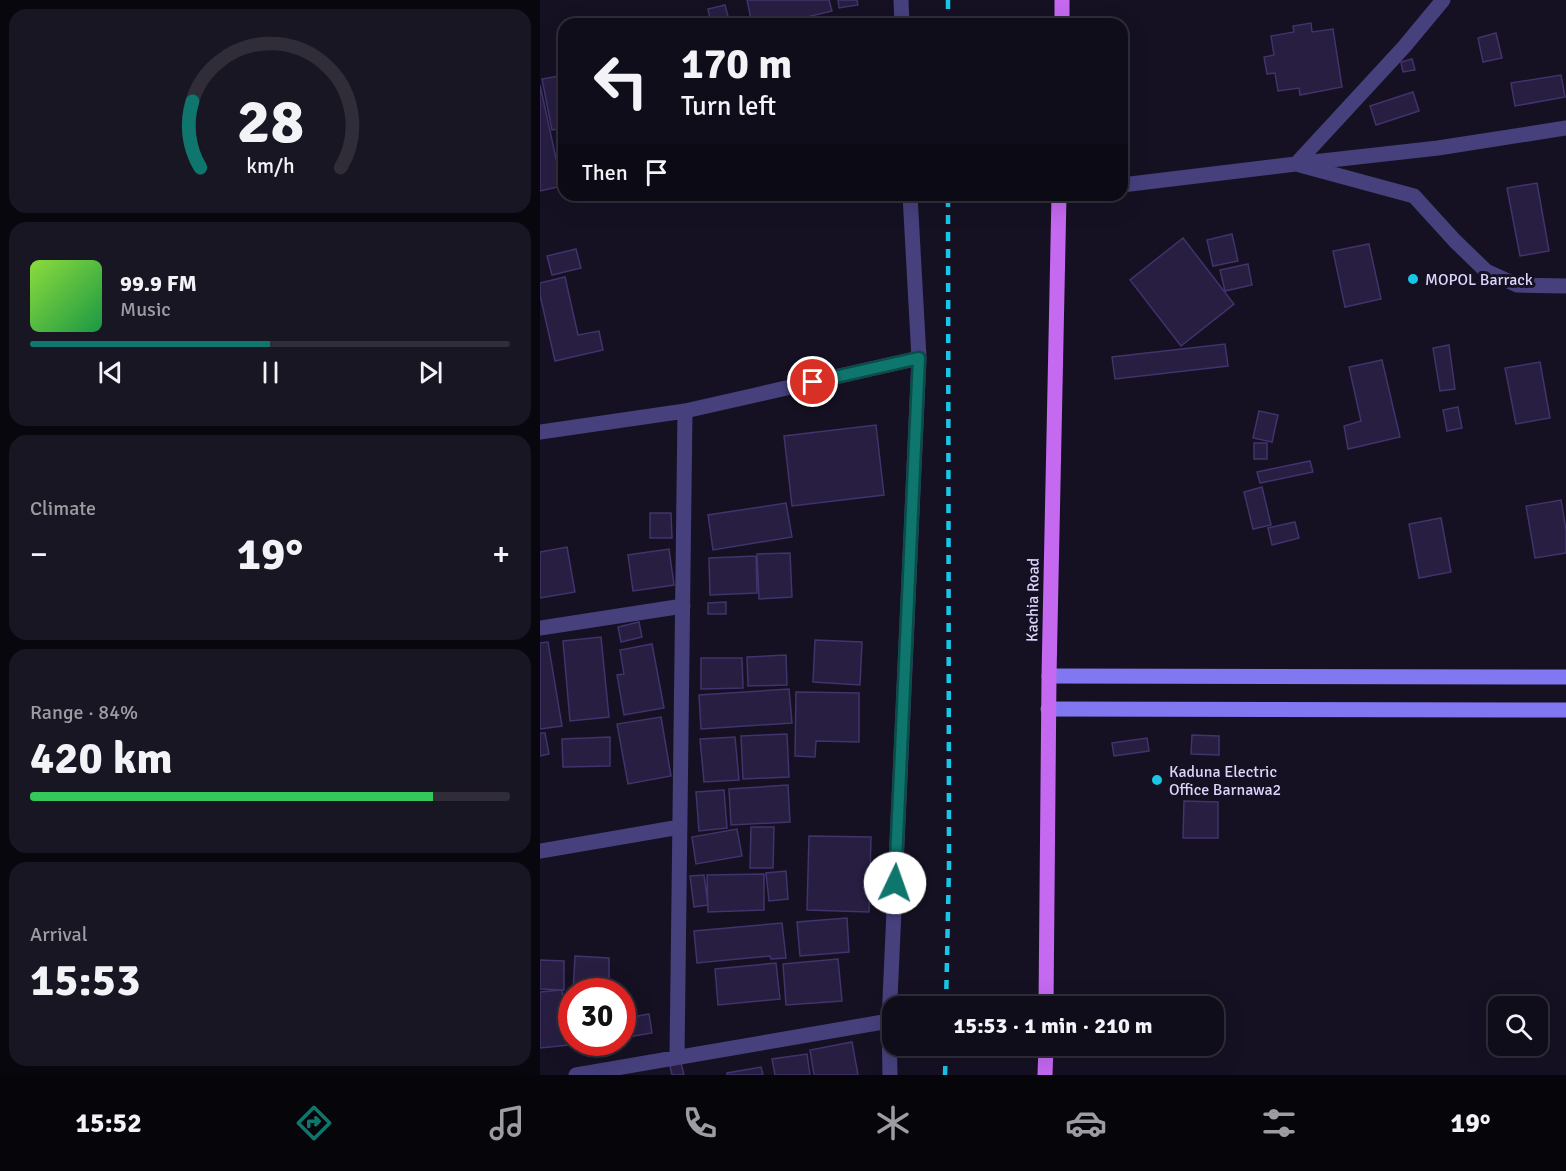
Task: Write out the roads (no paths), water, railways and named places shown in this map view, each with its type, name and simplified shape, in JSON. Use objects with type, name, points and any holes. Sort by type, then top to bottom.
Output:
[{"type":"main road","points":[[1062,0],[1062,18]]},
{"type":"main road","name":"Kachia Road","points":[[1046,996],[1048,709],[1059,201]]},
{"type":"main road","points":[[1046,1056],[1046,1075]]},
{"type":"street","points":[[901,0],[902,18]]},
{"type":"street","points":[[1296,164],[1404,47],[1443,0]]},
{"type":"street","points":[[1128,184],[1438,148],[1566,128]]},
{"type":"street","points":[[1296,164],[1414,196],[1486,271],[1517,285],[1566,286]]},
{"type":"street","points":[[890,996],[919,358],[910,201]]},
{"type":"street","points":[[540,432],[685,411],[919,358]]},
{"type":"street","points":[[677,1057],[685,411]]},
{"type":"street","points":[[540,628],[682,606]]},
{"type":"street","points":[[1049,676],[1566,677]]},
{"type":"street","points":[[1048,709],[1566,710]]},
{"type":"street","points":[[540,851],[680,827]]},
{"type":"street","points":[[576,1075],[882,1022]]},
{"type":"street","points":[[890,1056],[890,1075]]},
{"type":"railway","points":[[948,0],[948,18]]},
{"type":"railway","points":[[946,996],[949,865],[948,201]]},
{"type":"railway","points":[[945,1075],[946,1056]]},
{"type":"place","name":"MOPOL Barrack","points":[[1413,279]]},
{"type":"place","name":"Kaduna Electric Office Barnawa2","points":[[1157,780]]}]
